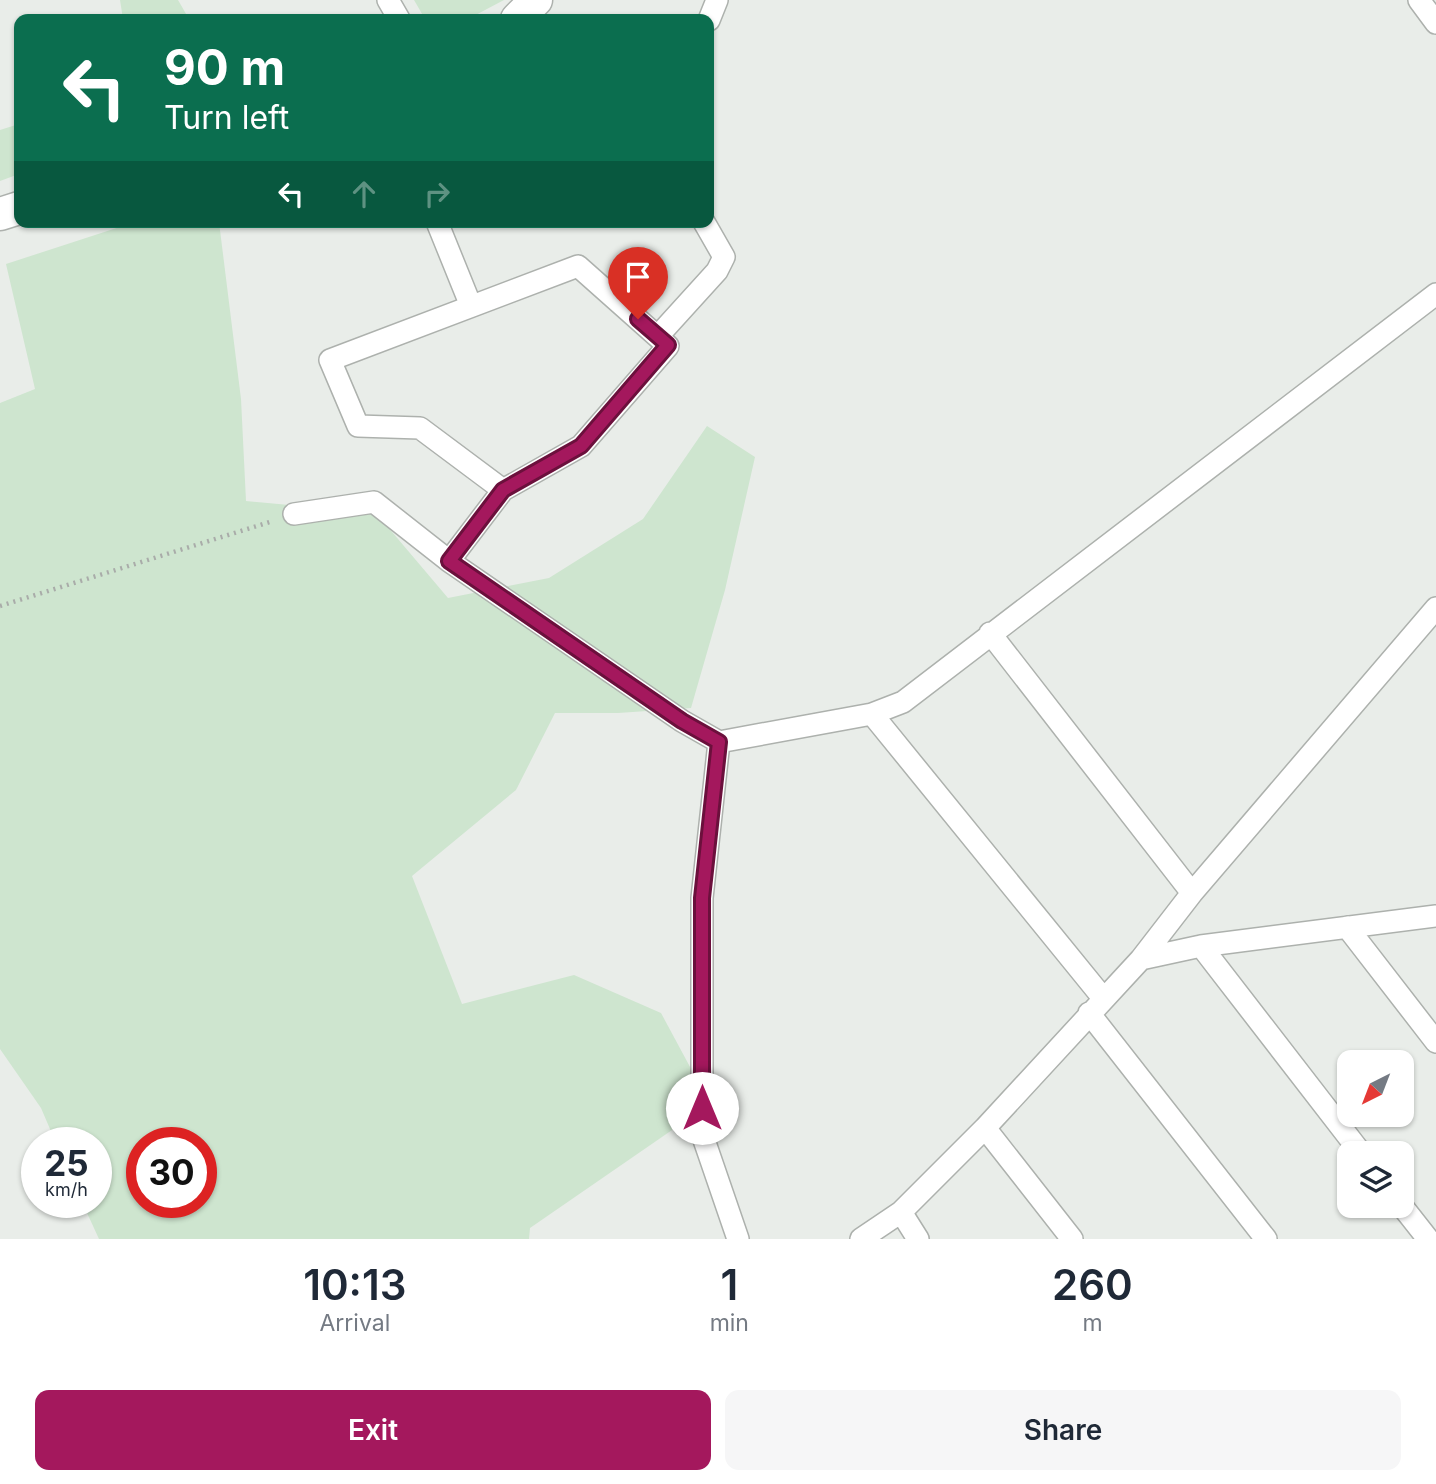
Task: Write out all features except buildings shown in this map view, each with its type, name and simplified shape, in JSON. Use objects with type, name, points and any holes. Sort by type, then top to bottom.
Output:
[{"type":"main road","points":[[522,14],[536,0]]},
{"type":"street","points":[[1419,0],[1436,23]]},
{"type":"street","points":[[439,228],[471,306]]},
{"type":"street","points":[[658,336],[717,271],[724,257],[707,228]]},
{"type":"street","points":[[449,561],[503,490],[581,446],[668,345],[578,266],[330,360],[358,426],[420,428],[503,490]]},
{"type":"street","points":[[294,514],[374,502],[449,561],[682,721],[719,742],[872,714],[904,702],[990,633],[1436,294]]},
{"type":"street","points":[[861,1239],[901,1212],[985,1128],[1141,959],[1192,893],[1436,608]]},
{"type":"street","points":[[990,633],[1192,893]]},
{"type":"street","points":[[872,714],[1096,1005],[1266,1239]]},
{"type":"street","points":[[719,742],[702,898],[702,1134],[738,1239]]},
{"type":"street","points":[[1141,959],[1201,946],[1436,916]]},
{"type":"street","points":[[1347,927],[1436,1042]]},
{"type":"street","points":[[1201,946],[1352,1141]]},
{"type":"street","points":[[985,1128],[1072,1239]]},
{"type":"street","points":[[901,1212],[918,1239]]},
{"type":"street","points":[[1411,1218],[1427,1239]]},
{"type":"path","points":[[0,606],[294,514]]},
{"type":"green space","points":[[120,0],[178,0],[186,14],[122,14]]},
{"type":"green space","points":[[414,0],[504,0],[477,14],[422,14]]},
{"type":"green space","points":[[14,126],[14,176],[0,181],[0,130]]},
{"type":"green space","points":[[117,228],[220,228],[241,399],[246,501],[376,513],[448,598],[549,578],[643,519],[707,426],[755,457],[725,590],[691,708],[618,713],[555,713],[516,790],[412,876],[462,1004],[574,975],[661,1013],[696,1078],[675,1128],[530,1228],[529,1239],[99,1239],[89,1218],[112,1218],[112,1127],[49,1127],[41,1108],[0,1049],[0,403],[35,389],[6,264]]},
{"type":"route","points":[[638,319],[668,345],[581,446],[503,490],[449,561],[682,721],[719,742],[702,898],[702,1108]]}]
